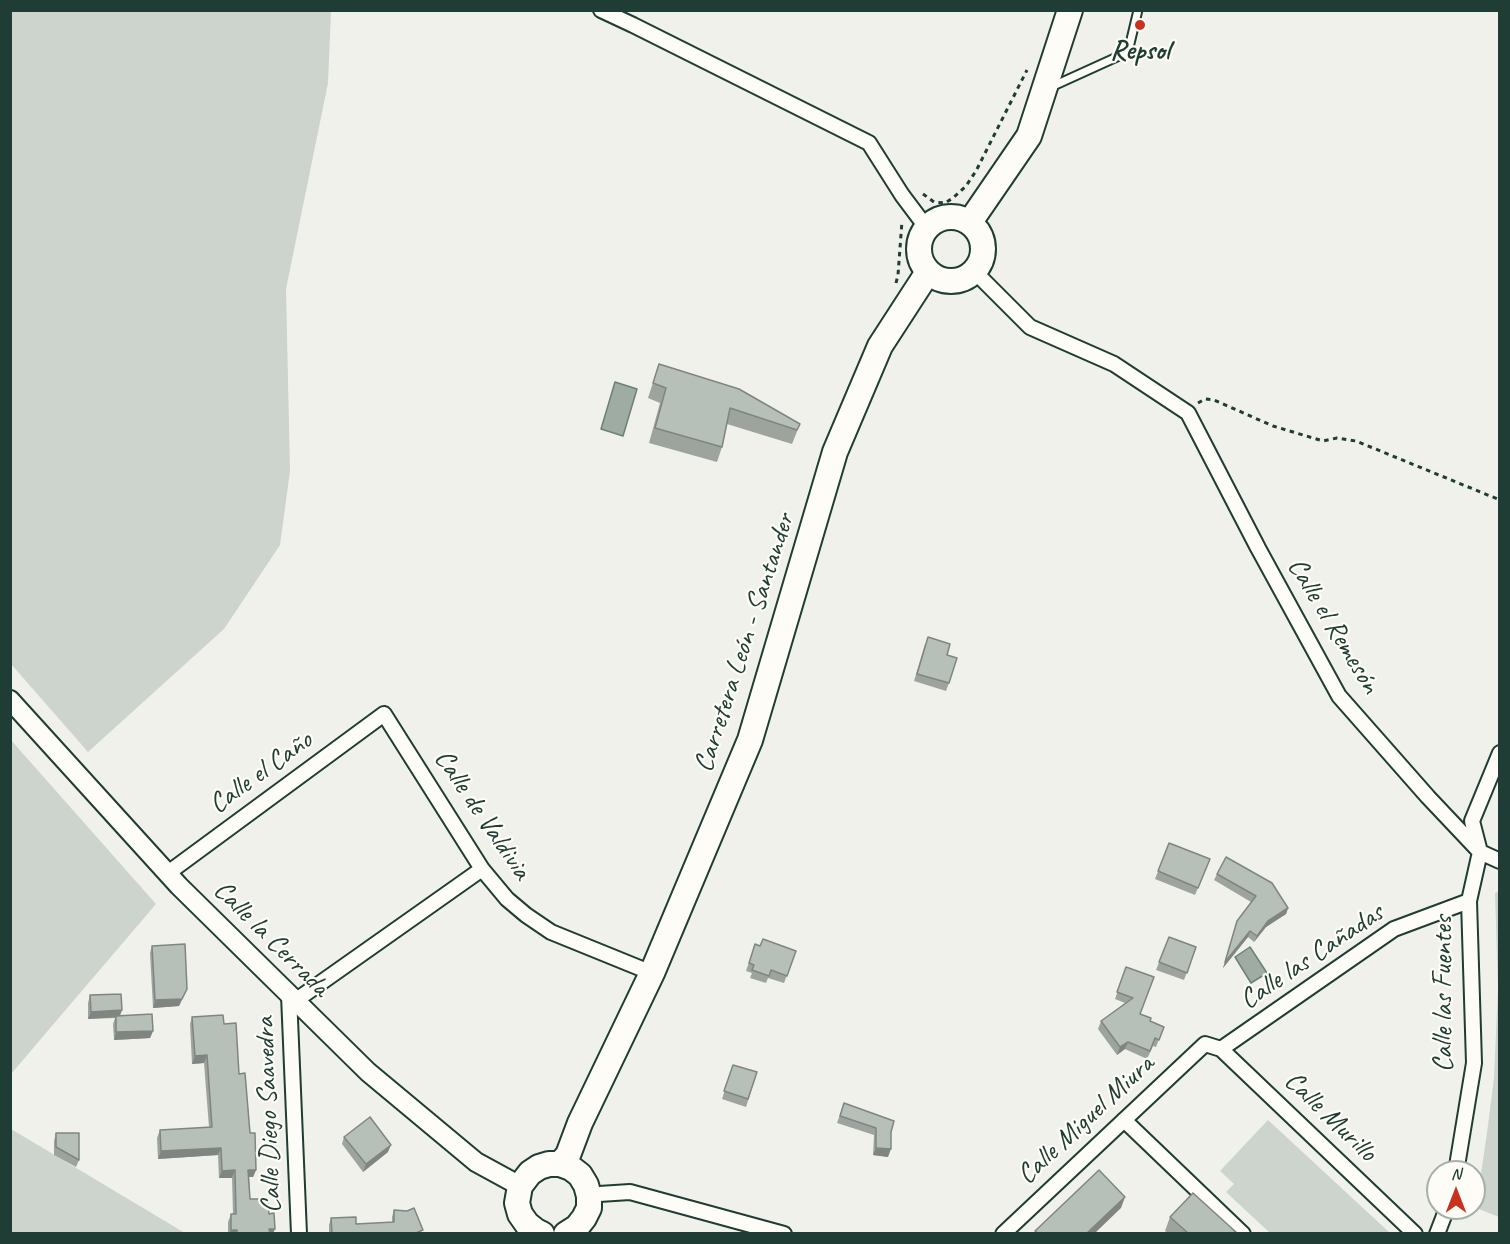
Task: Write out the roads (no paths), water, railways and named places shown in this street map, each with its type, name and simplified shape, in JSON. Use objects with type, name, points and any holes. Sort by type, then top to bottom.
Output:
[{"type":"highway","points":[[970,222],[1029,136],[1070,10]]},
{"type":"highway","points":[[953,216],[970,222],[979,234],[983,245],[979,264],[974,272],[960,280],[938,279],[928,272],[920,260],[918,249],[920,237],[926,227],[935,220],[945,217],[953,216]]},
{"type":"highway","name":"Carretera León - Santander","points":[[560,1164],[568,1155],[580,1123],[652,973],[750,740],[835,452],[880,346],[928,272]]},
{"type":"highway","points":[[538,1233],[520,1214],[518,1203],[520,1186],[530,1173],[549,1164],[560,1164],[580,1175],[589,1196],[584,1218],[566,1233]]},
{"type":"street","points":[[601,10],[869,143],[902,195],[926,227]]},
{"type":"street","name":"Calle el Remesón","points":[[974,272],[1030,327],[1114,364],[1188,413],[1339,696],[1480,852],[1500,861]]},
{"type":"street","name":"Calle la Cerrada","points":[[10,700],[168,873],[368,1072],[476,1162],[520,1186]]},
{"type":"street","name":"Calle de Valdivia","points":[[384,714],[482,869],[507,899],[525,915],[551,932],[652,973]]},
{"type":"street","name":"Calle el Caño","points":[[168,873],[384,714]]},
{"type":"street","points":[[1480,852],[1472,821],[1500,753]]},
{"type":"street","name":"Calle las Fuentes","points":[[1458,1160],[1474,1063],[1469,901],[1480,852]]},
{"type":"street","points":[[292,998],[482,869]]},
{"type":"street","name":"Calle las Cañadas","points":[[1221,1049],[1394,929],[1469,901]]},
{"type":"street","name":"Calle Diego Saavedra","points":[[292,998],[299,1233]]},
{"type":"street","name":"Calle Murillo","points":[[1205,1044],[1221,1049],[1415,1233]]},
{"type":"street","name":"Calle Miguel Miura","points":[[1003,1233],[1205,1044]]},
{"type":"street","points":[[1124,1120],[1243,1233]]},
{"type":"street","points":[[589,1196],[630,1192],[777,1232]]},
{"type":"lane","points":[[1044,91],[1128,52],[1138,10]]},
{"type":"place","name":"Repsol","points":[[1140,25]]}]
